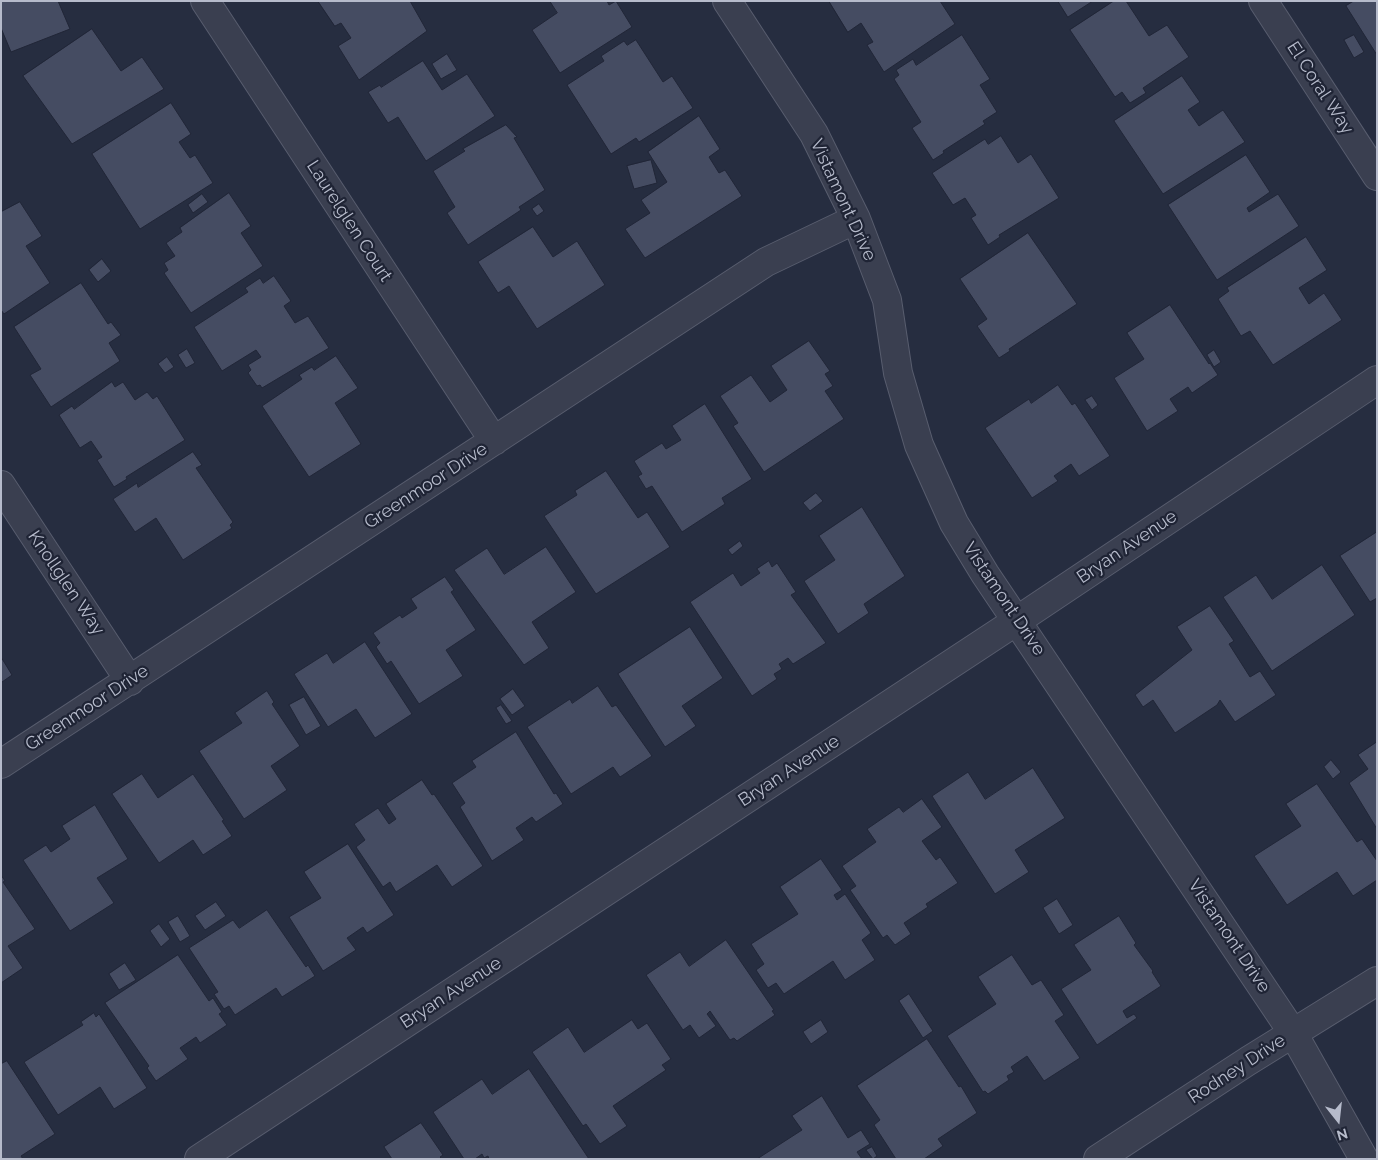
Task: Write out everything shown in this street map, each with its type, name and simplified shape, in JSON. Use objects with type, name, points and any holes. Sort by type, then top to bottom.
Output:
[{"type":"street","name":"Laurelglen Court","points":[[205,1],[494,441]]},
{"type":"street","name":"Vistamont Drive","points":[[727,1],[814,134],[856,219],[887,300],[898,373],[919,445],[954,523],[1293,1033],[1364,1159]]},
{"type":"street","name":"El Coral Way","points":[[1263,1],[1377,176]]},
{"type":"street","name":"Greenmoor Drive","points":[[1,764],[766,262],[856,219]]},
{"type":"street","name":"Bryan Avenue","points":[[199,1159],[1018,620],[1377,380]]},
{"type":"street","name":"Knollglen Way","points":[[1,485],[130,681]]},
{"type":"street","name":"Rodney Drive","points":[[1098,1159],[1377,981]]},
{"type":"building","points":[[1,1],[58,1],[70,29],[11,52],[1,28]]},
{"type":"building","points":[[318,1],[410,1],[427,31],[359,80],[338,46],[351,38],[341,23],[335,26]]},
{"type":"building","points":[[550,1],[607,1],[609,5],[616,1],[632,27],[560,73],[532,30],[557,13]]},
{"type":"building","points":[[829,1],[940,1],[955,24],[884,72],[867,45],[873,42],[861,23],[848,32]]},
{"type":"building","points":[[1058,1],[1093,1],[1068,17]]},
{"type":"building","points":[[1114,1],[1126,1],[1149,36],[1167,25],[1189,57],[1143,88],[1146,93],[1130,103],[1122,92],[1115,97],[1070,30]]},
{"type":"building","points":[[1354,1],[1377,1],[1377,55],[1346,6]]},
{"type":"building","points":[[92,29],[121,71],[142,57],[164,89],[72,144],[23,76]]},
{"type":"building","points":[[962,35],[990,79],[980,85],[997,112],[983,121],[985,124],[943,151],[944,153],[933,160],[912,128],[921,122],[894,79],[899,75],[896,70],[913,59],[916,65]]},
{"type":"building","points":[[1354,35],[1364,52],[1354,58],[1344,40]]},
{"type":"building","points":[[636,40],[663,82],[672,76],[693,108],[639,142],[636,138],[611,154],[567,85],[604,61],[601,56],[624,41],[627,45]]},
{"type":"building","points":[[447,54],[457,70],[441,79],[432,64]]},
{"type":"building","points":[[423,61],[442,90],[467,74],[495,116],[426,161],[398,117],[388,123],[368,92],[380,85],[381,87]]},
{"type":"building","points":[[1182,76],[1200,102],[1188,110],[1199,126],[1223,110],[1245,142],[1163,194],[1114,121]]},
{"type":"building","points":[[171,103],[191,134],[179,142],[190,158],[195,155],[213,183],[140,229],[92,154]]},
{"type":"building","points":[[699,116],[720,149],[709,157],[719,173],[725,170],[742,196],[645,258],[625,229],[650,213],[641,200],[667,182],[648,152]]},
{"type":"building","points":[[506,125],[517,137],[514,138],[545,190],[519,207],[521,210],[468,245],[447,213],[455,207],[433,171],[465,151],[463,149]]},
{"type":"building","points":[[1001,136],[1018,163],[1031,154],[1059,198],[999,235],[1000,237],[988,245],[971,218],[976,215],[965,198],[953,205],[932,173],[985,139],[988,144]]},
{"type":"building","points":[[1246,155],[1270,192],[1247,208],[1249,212],[1278,194],[1299,226],[1217,280],[1168,205]]},
{"type":"building","points":[[651,160],[657,183],[634,189],[627,166]]},
{"type":"building","points":[[229,193],[251,226],[241,233],[263,266],[191,313],[164,273],[168,270],[164,263],[175,256],[166,243],[182,232],[180,228]]},
{"type":"building","points":[[202,194],[208,202],[193,213],[188,205]]},
{"type":"building","points":[[20,202],[42,236],[26,246],[50,283],[4,314],[1,310],[1,212]]},
{"type":"building","points":[[539,204],[544,211],[537,216],[532,209]]},
{"type":"building","points":[[533,227],[553,257],[577,241],[605,285],[537,329],[509,286],[498,293],[478,262]]},
{"type":"building","points":[[1028,233],[1077,304],[1009,349],[1010,351],[999,358],[977,326],[987,319],[960,279]]},
{"type":"building","points":[[1306,237],[1327,270],[1299,288],[1309,304],[1324,293],[1342,320],[1273,365],[1250,331],[1241,336],[1218,299],[1229,291],[1227,288]]},
{"type":"building","points":[[102,259],[111,271],[98,282],[89,270]]},
{"type":"building","points":[[274,276],[291,301],[284,306],[295,323],[308,316],[329,348],[262,388],[260,385],[257,386],[248,373],[251,370],[248,365],[261,357],[256,350],[222,371],[194,327],[248,292],[245,288],[260,278],[263,283]]},
{"type":"building","points":[[81,283],[108,324],[111,322],[121,335],[109,343],[120,361],[51,407],[30,375],[41,369],[14,327]]},
{"type":"building","points":[[1170,305],[1218,375],[1192,393],[1188,387],[1170,399],[1178,411],[1147,431],[1114,378],[1144,359],[1127,333]]},
{"type":"building","points":[[809,341],[830,371],[825,374],[833,386],[825,391],[844,419],[764,472],[733,426],[738,423],[720,396],[751,375],[770,402],[787,390],[771,366]]},
{"type":"building","points":[[187,349],[195,363],[186,368],[178,355]]},
{"type":"building","points":[[1214,350],[1221,362],[1214,367],[1207,355]]},
{"type":"building","points":[[336,356],[358,388],[335,403],[361,444],[309,477],[262,406],[302,379],[299,375],[312,367],[314,370]]},
{"type":"building","points":[[167,357],[174,367],[165,373],[158,364]]},
{"type":"building","points":[[112,382],[115,387],[123,382],[135,400],[147,392],[153,399],[157,396],[185,440],[126,477],[127,479],[114,487],[97,460],[102,457],[91,441],[80,448],[59,415],[72,406],[74,409]]},
{"type":"building","points":[[1058,385],[1072,405],[1075,403],[1110,456],[1079,476],[1071,464],[1054,476],[1058,481],[1032,498],[985,428],[1029,399],[1031,403]]},
{"type":"building","points":[[1092,396],[1098,405],[1092,410],[1085,400]]},
{"type":"building","points":[[705,404],[752,479],[722,498],[725,504],[682,532],[652,486],[646,489],[638,476],[642,474],[634,461],[662,443],[666,449],[681,440],[672,426]]},
{"type":"building","points":[[193,452],[202,465],[196,468],[233,522],[230,525],[232,528],[183,560],[156,518],[135,532],[113,499],[137,483],[138,487]]},
{"type":"building","points":[[606,471],[638,518],[647,512],[670,547],[596,594],[544,516],[577,495],[575,491]]},
{"type":"building","points":[[816,493],[823,501],[810,511],[803,503]]},
{"type":"building","points":[[862,507],[905,576],[864,604],[869,613],[838,634],[804,581],[835,560],[819,536]]},
{"type":"building","points":[[1377,532],[1377,598],[1370,602],[1340,556]]},
{"type":"building","points":[[740,541],[743,546],[732,555],[728,550]]},
{"type":"building","points":[[546,547],[576,592],[532,622],[549,648],[524,665],[454,570],[487,548],[504,574]]},
{"type":"building","points":[[769,561],[772,567],[777,563],[796,592],[791,595],[826,643],[793,664],[788,658],[779,664],[782,669],[774,674],[777,679],[752,696],[690,602],[733,573],[741,586],[760,573],[757,569]]},
{"type":"building","points":[[1322,565],[1355,615],[1272,671],[1223,597],[1256,575],[1272,599]]},
{"type":"building","points":[[445,577],[454,590],[451,592],[476,630],[446,650],[463,676],[419,704],[391,661],[387,664],[376,647],[380,643],[373,633],[400,615],[402,618],[417,608],[411,599]]},
{"type":"building","points":[[1210,606],[1234,641],[1229,644],[1250,677],[1260,671],[1276,695],[1235,722],[1220,700],[1217,705],[1175,733],[1153,700],[1143,707],[1135,695],[1192,650],[1177,627]]},
{"type":"building","points":[[690,627],[723,678],[682,706],[696,726],[665,747],[618,674]]},
{"type":"building","points":[[365,642],[412,714],[375,738],[356,709],[328,727],[294,674],[327,653],[333,663]]},
{"type":"building","points":[[1,657],[12,675],[2,682],[1,682]]},
{"type":"building","points":[[598,686],[612,707],[616,705],[652,756],[620,777],[613,767],[571,794],[527,727],[570,699],[572,703]]},
{"type":"building","points":[[513,689],[525,706],[512,715],[500,699]]},
{"type":"building","points":[[267,691],[274,702],[272,704],[300,746],[271,766],[287,790],[244,819],[199,751],[242,723],[235,713]]},
{"type":"building","points":[[304,697],[321,726],[306,735],[289,705]]},
{"type":"building","points":[[501,705],[512,721],[506,724],[496,708]]},
{"type":"building","points":[[516,732],[554,794],[556,793],[563,804],[536,822],[532,817],[516,828],[524,840],[492,861],[460,807],[465,803],[452,783],[476,767],[472,761]]},
{"type":"building","points":[[1377,742],[1377,829],[1349,783],[1368,769],[1358,755]]},
{"type":"building","points":[[1331,760],[1341,772],[1333,779],[1324,767]]},
{"type":"building","points":[[1033,768],[1065,818],[1015,850],[1029,872],[995,894],[932,796],[968,772],[985,799]]},
{"type":"building","points":[[142,774],[158,798],[193,774],[224,820],[222,821],[232,836],[203,855],[193,840],[159,863],[112,794]]},
{"type":"building","points":[[422,780],[432,795],[434,794],[483,866],[452,887],[437,865],[396,892],[390,882],[383,887],[356,847],[365,840],[354,824],[378,808],[389,824],[396,819],[386,804]]},
{"type":"building","points":[[1317,784],[1357,842],[1362,839],[1377,861],[1377,880],[1353,896],[1337,872],[1287,905],[1254,856],[1301,826],[1286,804]]},
{"type":"building","points":[[922,799],[942,827],[922,841],[936,860],[940,857],[958,883],[926,904],[928,907],[904,923],[911,934],[895,945],[887,935],[883,938],[850,890],[856,886],[842,866],[876,842],[867,829],[899,807],[903,812]]},
{"type":"building","points":[[95,805],[128,859],[97,878],[114,903],[70,931],[23,860],[46,845],[51,852],[70,839],[62,826]]},
{"type":"building","points":[[348,844],[394,915],[367,933],[363,927],[347,938],[356,950],[323,971],[289,917],[321,898],[304,872]]},
{"type":"building","points":[[821,859],[842,890],[834,895],[837,900],[845,894],[871,933],[862,940],[875,960],[845,980],[833,961],[784,994],[776,983],[768,988],[756,970],[764,964],[751,944],[798,914],[780,887]]},
{"type":"building","points":[[1,875],[5,881],[3,882],[35,929],[8,946],[23,968],[1,983]]},
{"type":"building","points":[[1057,899],[1073,925],[1059,934],[1043,908]]},
{"type":"building","points":[[216,902],[226,916],[205,930],[195,916]]},
{"type":"building","points":[[267,910],[306,967],[308,965],[315,976],[282,997],[276,988],[235,1015],[229,1006],[224,1009],[214,994],[218,992],[189,948],[233,920],[239,928]]},
{"type":"building","points":[[178,916],[190,936],[180,942],[168,922]]},
{"type":"building","points":[[1119,916],[1136,943],[1134,945],[1153,971],[1161,986],[1123,1011],[1127,1018],[1134,1014],[1137,1018],[1097,1045],[1061,989],[1091,970],[1074,945]]},
{"type":"building","points":[[159,924],[170,939],[161,947],[150,931]]},
{"type":"building","points":[[726,940],[774,1010],[772,1011],[775,1015],[737,1041],[734,1038],[730,1040],[710,1011],[707,1014],[716,1026],[699,1038],[690,1025],[683,1030],[646,975],[680,952],[689,966]]},
{"type":"building","points":[[178,955],[209,1001],[213,998],[222,1012],[219,1014],[227,1025],[200,1043],[196,1037],[180,1048],[188,1059],[156,1081],[147,1068],[149,1066],[105,1003]]},
{"type":"building","points":[[1012,955],[1032,985],[1041,980],[1064,1015],[1055,1021],[1080,1058],[1044,1081],[1027,1056],[1011,1067],[1014,1072],[1007,1076],[1009,1080],[988,1094],[985,1091],[983,1092],[947,1036],[996,1004],[978,977]]},
{"type":"building","points":[[125,963],[136,980],[119,990],[109,974]]},
{"type":"building","points":[[909,994],[933,1031],[923,1038],[899,1001]]},
{"type":"building","points":[[94,1013],[96,1017],[99,1014],[147,1088],[114,1109],[100,1087],[58,1115],[24,1062],[83,1025],[81,1022]]},
{"type":"building","points":[[632,1020],[638,1029],[647,1023],[671,1059],[662,1065],[666,1070],[613,1106],[627,1126],[600,1144],[586,1124],[583,1126],[532,1052],[568,1027],[584,1052]]},
{"type":"building","points":[[821,1020],[828,1032],[811,1044],[803,1032]]},
{"type":"building","points":[[927,1039],[959,1087],[961,1086],[977,1113],[938,1139],[943,1146],[924,1159],[896,1159],[874,1125],[880,1120],[857,1086]]},
{"type":"building","points":[[7,1061],[55,1134],[21,1156],[23,1159],[1,1159],[1,1064]]},
{"type":"building","points":[[529,1069],[589,1159],[489,1159],[488,1156],[484,1158],[482,1154],[475,1159],[464,1159],[433,1112],[482,1079],[492,1094]]},
{"type":"building","points":[[822,1096],[848,1138],[861,1130],[870,1144],[857,1152],[862,1159],[757,1159],[802,1130],[792,1116]]},
{"type":"building","points":[[421,1123],[443,1155],[440,1157],[442,1159],[392,1159],[384,1147]]},
{"type":"building","points":[[872,1147],[877,1156],[873,1159],[866,1150]]}]
